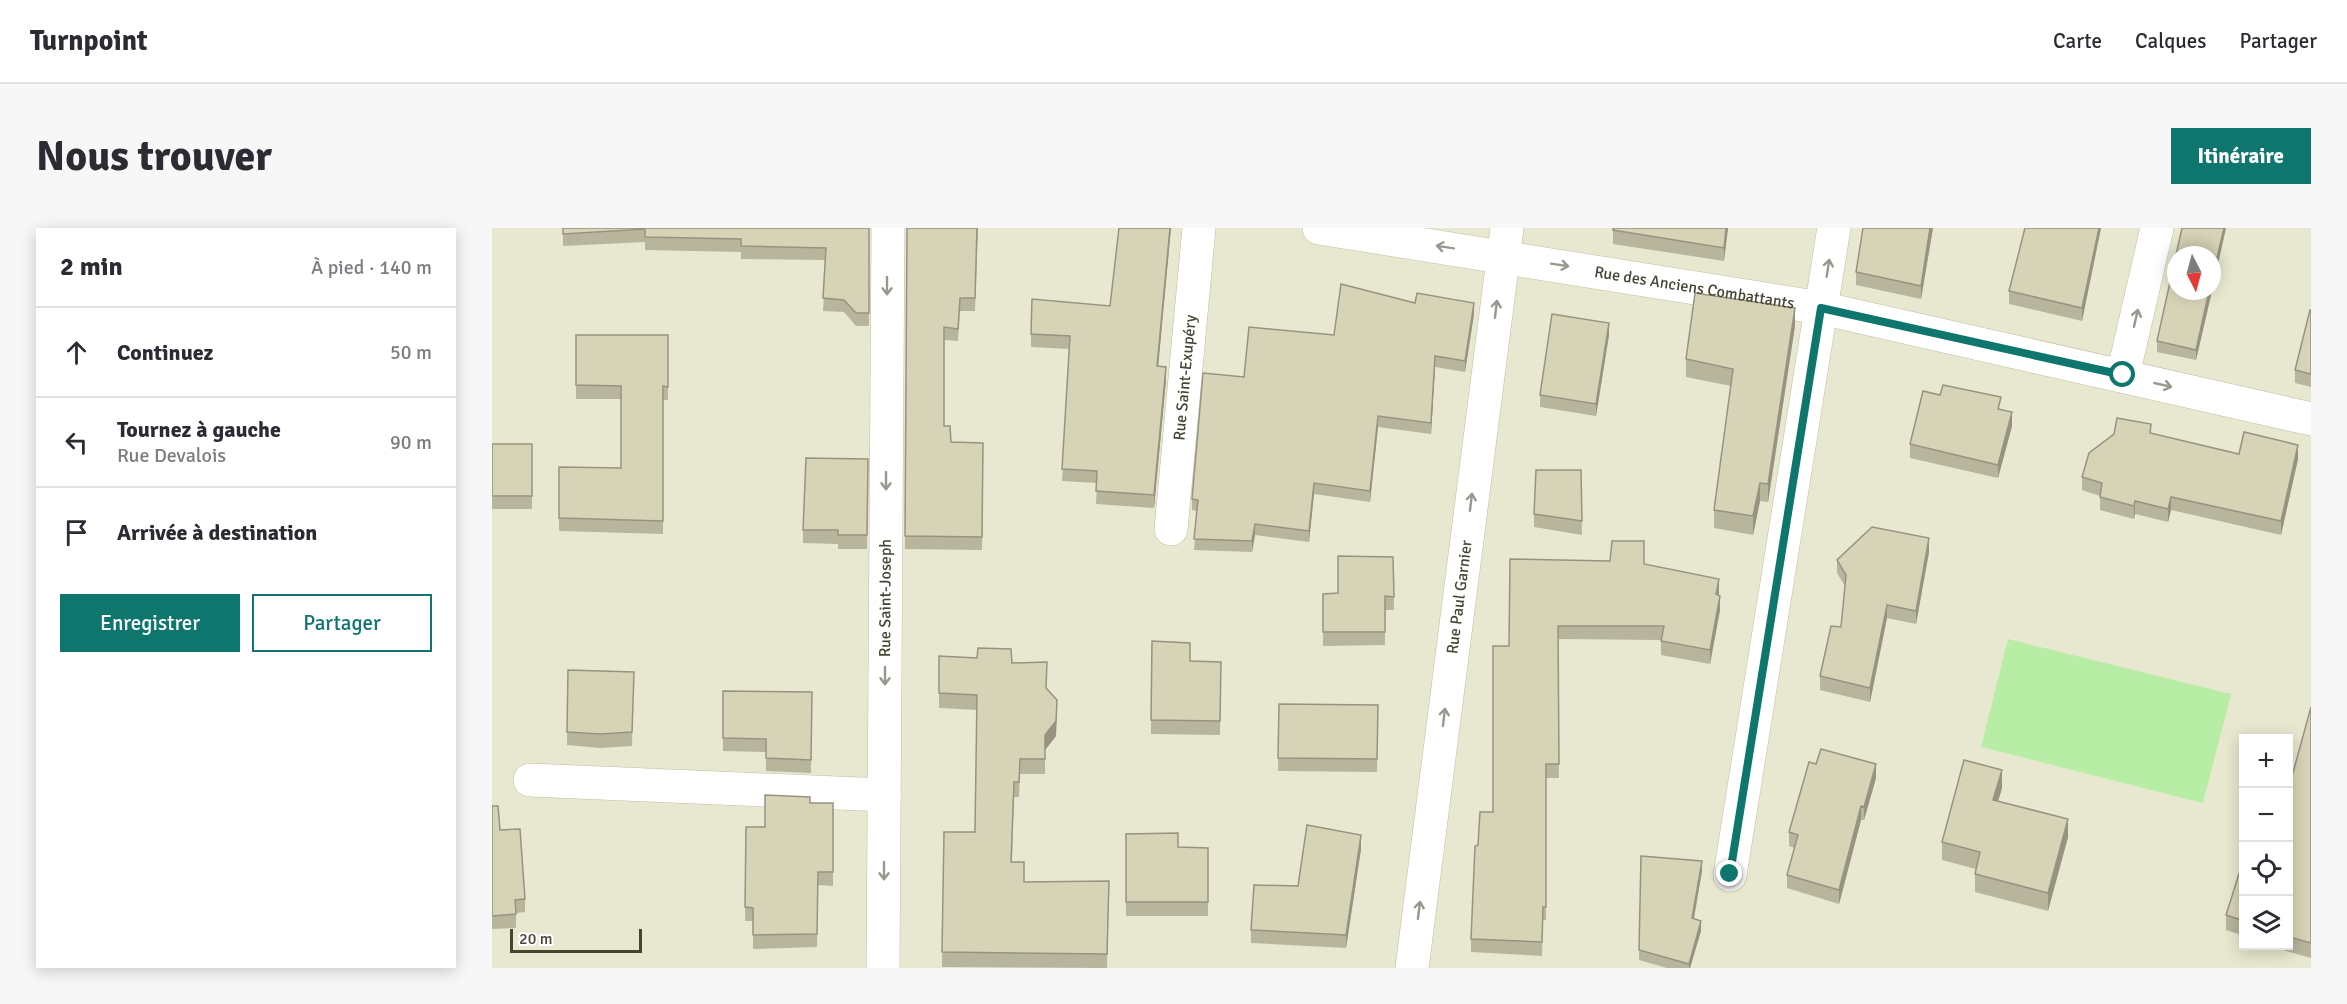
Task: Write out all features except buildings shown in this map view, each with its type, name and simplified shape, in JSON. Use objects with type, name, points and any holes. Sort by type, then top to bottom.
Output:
[{"type":"street","name":"Rue Saint-Joseph","points":[[883,968],[888,228]]},
{"type":"street","name":"Rue Saint-Exupéry","points":[[1171,529],[1199,228]]},
{"type":"street","name":"Rue des Anciens Combattants","points":[[1320,228],[1505,242],[1821,308],[2311,419]]},
{"type":"street","points":[[1730,874],[1834,228]]},
{"type":"street","points":[[2123,375],[2157,228]]},
{"type":"street","name":"Rue Paul Garnier","points":[[1412,968],[1505,242]]},
{"type":"street","points":[[530,780],[884,795]]},
{"type":"shaded area","points":[[492,228],[2311,228],[2311,968],[492,968]]},
{"type":"green space","points":[[2008,639],[2231,694],[2203,803],[1981,747]]},
{"type":"route","points":[[1730,874],[1821,308],[2123,375]]}]
